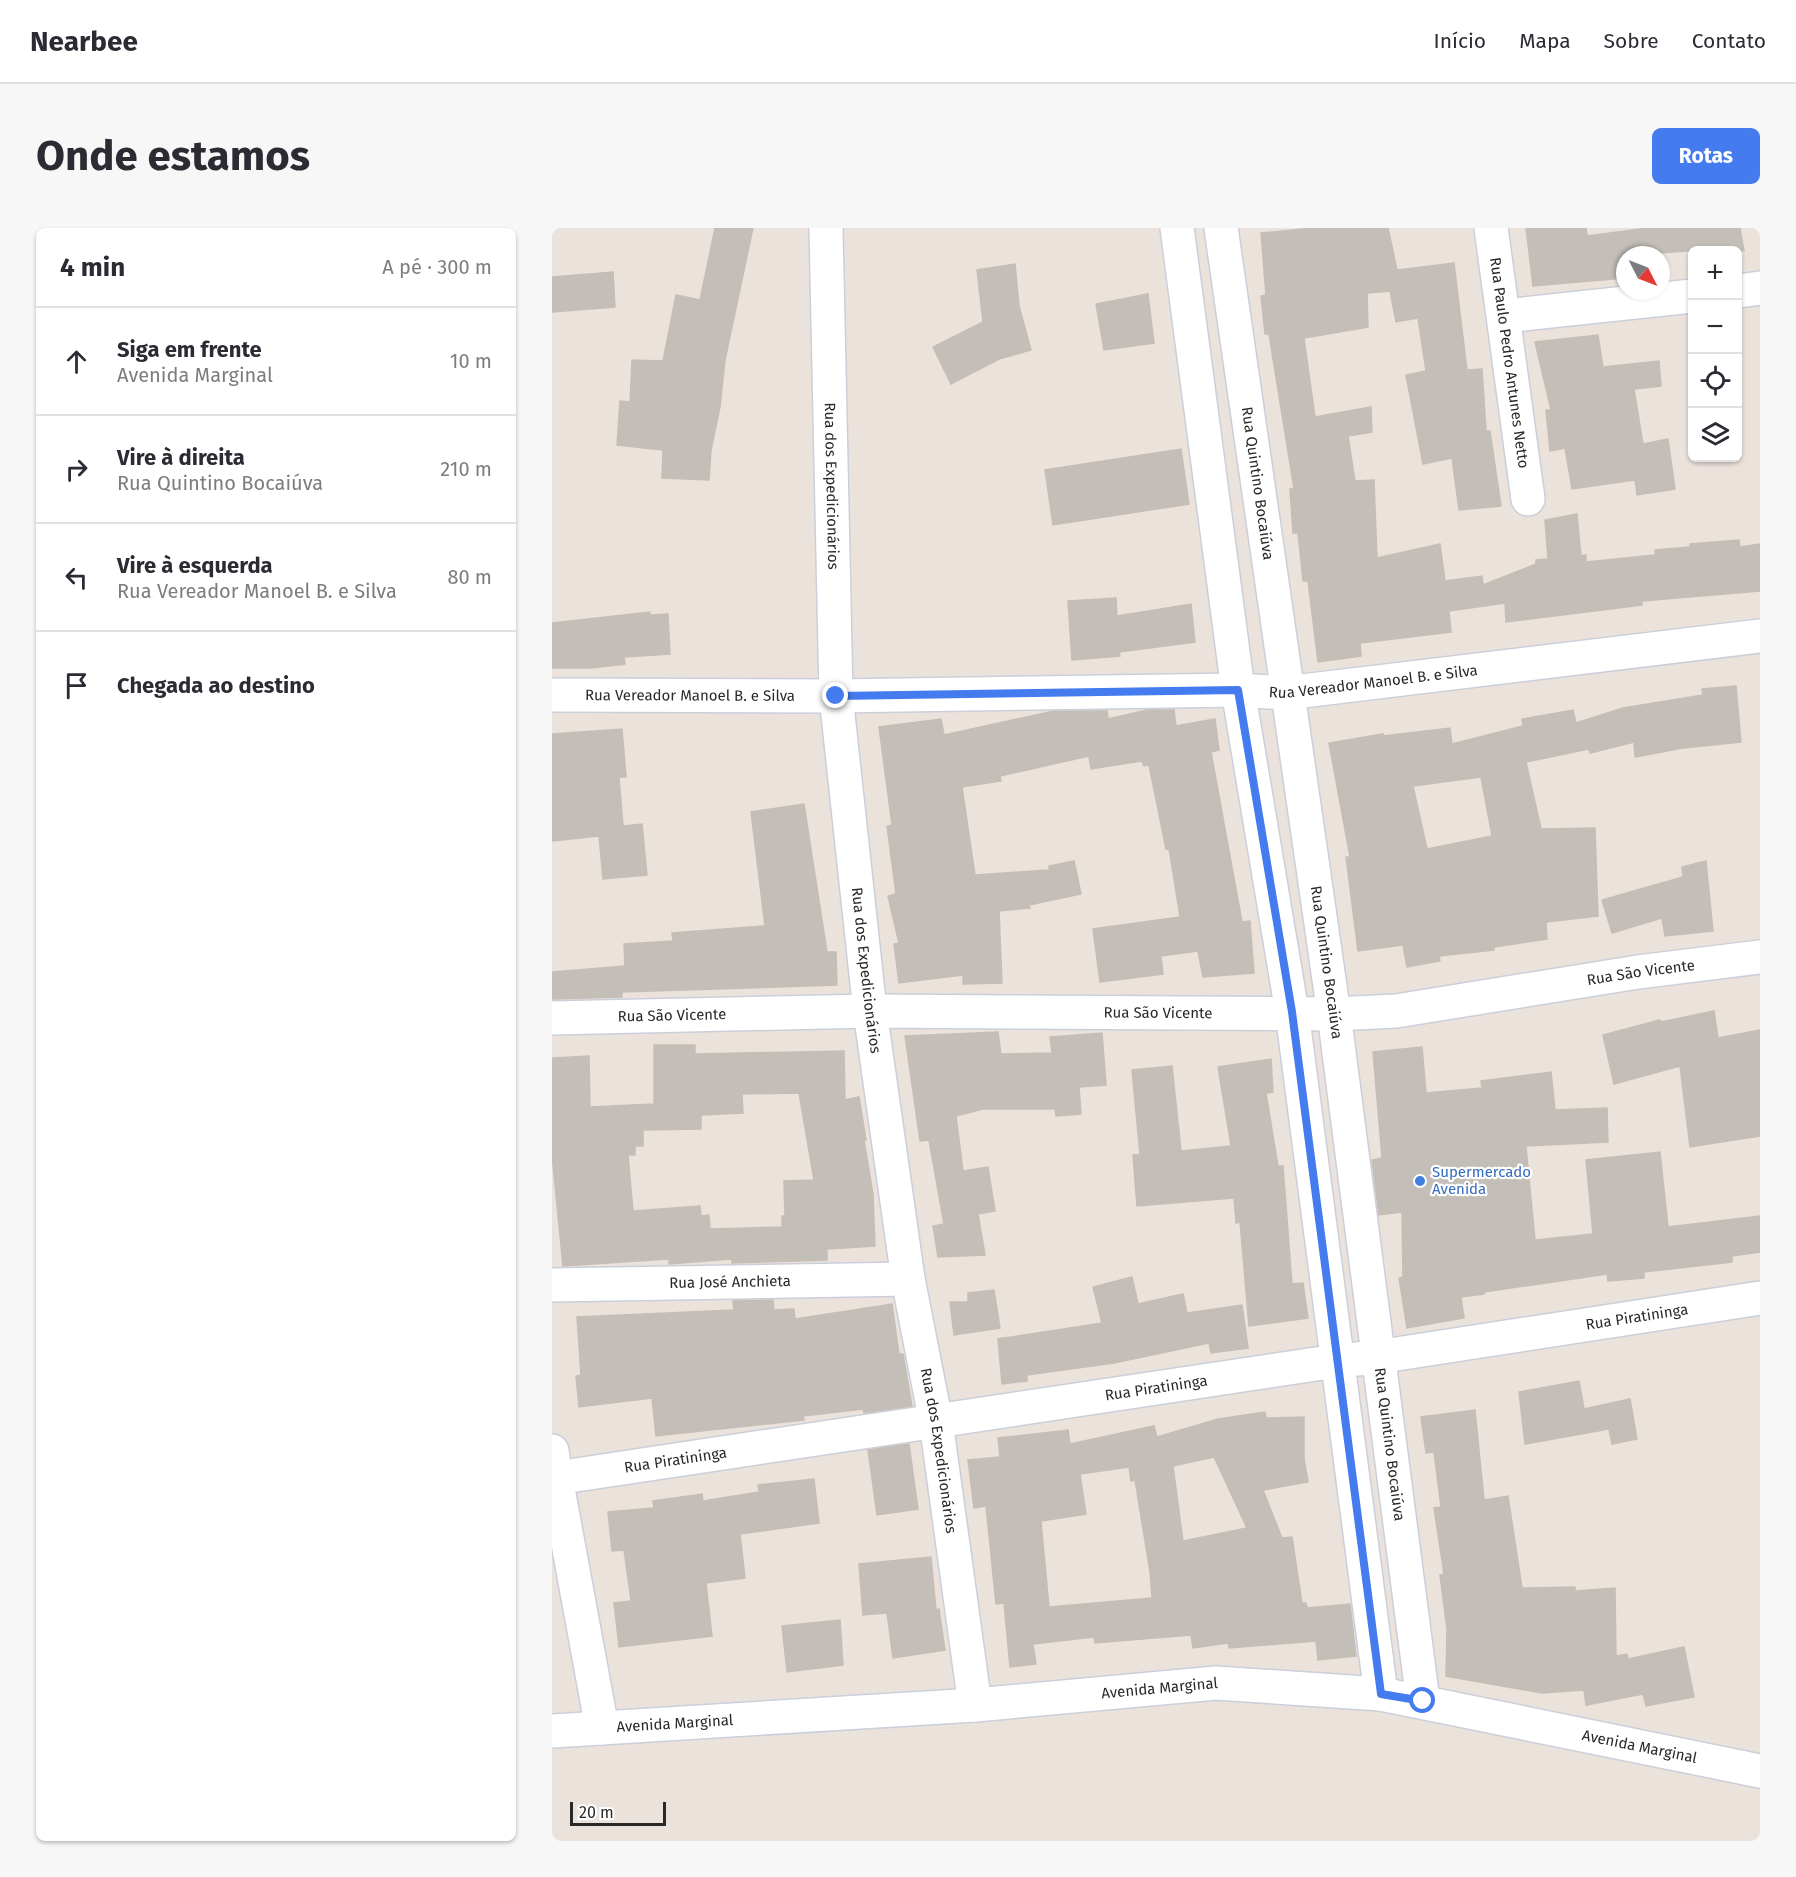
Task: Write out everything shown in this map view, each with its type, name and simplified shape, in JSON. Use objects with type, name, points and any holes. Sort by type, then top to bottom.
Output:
[{"type":"street","name":"Rua dos Expedicionários","points":[[826,228],[836,696],[870,1011],[909,1279],[936,1422],[975,1705]]},
{"type":"street","points":[[1177,228],[1238,690],[1292,1012],[1381,1694]]},
{"type":"street","name":"Rua Quintino Bocaiúva","points":[[1221,228],[1286,693],[1334,1014],[1423,1701]]},
{"type":"street","name":"Rua Paulo Pedro Antunes Netto","points":[[1491,228],[1505,316],[1528,498]]},
{"type":"street","points":[[1742,290],[1760,288]]},
{"type":"street","points":[[1505,316],[1688,296]]},
{"type":"street","name":"Rua Vereador Manoel B. e Silva","points":[[552,695],[836,696],[1238,690],[1286,693],[1760,636]]},
{"type":"street","name":"Rua São Vicente","points":[[552,1018],[870,1011],[1334,1014],[1396,1011],[1638,972],[1760,957]]},
{"type":"street","name":"Rua José Anchieta","points":[[552,1285],[909,1279]]},
{"type":"street","name":"Rua Piratininga","points":[[553,1469],[936,1422],[1760,1298]]},
{"type":"street","points":[[553,1469],[602,1728]]},
{"type":"street","name":"Avenida Marginal","points":[[552,1731],[975,1705],[1216,1683],[1381,1694],[1760,1770]]},
{"type":"building","points":[[715,228],[753,228],[725,360],[720,407],[711,450],[709,480],[662,478],[663,450],[617,445],[620,401],[630,402],[632,360],[663,361],[676,295],[700,300]]},
{"type":"building","points":[[1314,228],[1388,228],[1397,270],[1454,263],[1467,370],[1482,369],[1486,431],[1490,431],[1501,506],[1459,510],[1452,458],[1423,464],[1406,375],[1426,371],[1418,318],[1396,322],[1390,291],[1367,293],[1368,327],[1304,338],[1315,417],[1371,407],[1372,432],[1348,436],[1355,481],[1374,480],[1377,558],[1440,544],[1445,581],[1482,576],[1483,585],[1536,564],[1536,560],[1548,559],[1545,520],[1577,514],[1581,556],[1586,555],[1586,562],[1655,555],[1655,550],[1690,547],[1690,544],[1739,540],[1740,547],[1760,544],[1760,591],[1642,601],[1642,605],[1506,622],[1505,603],[1449,611],[1451,632],[1360,643],[1361,656],[1318,662],[1308,581],[1303,581],[1298,533],[1293,533],[1290,489],[1294,489],[1269,334],[1265,334],[1261,296],[1266,295],[1261,233]]},
{"type":"building","points":[[1526,228],[1586,228],[1587,236],[1648,228],[1740,228],[1744,251],[1742,251],[1742,246],[1688,246],[1688,251],[1670,252],[1670,246],[1616,246],[1616,279],[1533,286]]},
{"type":"building","points":[[1015,264],[1019,306],[1031,350],[999,359],[951,384],[933,347],[983,322],[977,270]]},
{"type":"building","points":[[613,272],[615,307],[552,312],[552,277]]},
{"type":"building","points":[[1148,294],[1154,343],[1104,350],[1096,304]]},
{"type":"building","points":[[1598,335],[1603,367],[1659,361],[1661,386],[1634,389],[1643,444],[1668,439],[1675,489],[1637,495],[1635,480],[1572,489],[1565,448],[1550,451],[1546,410],[1551,410],[1535,342]]},
{"type":"building","points":[[1181,449],[1189,504],[1053,525],[1045,470]]},
{"type":"building","points":[[1116,598],[1117,616],[1191,604],[1195,642],[1119,652],[1120,656],[1072,660],[1068,601]]},
{"type":"building","points":[[650,612],[650,615],[668,614],[670,654],[624,657],[625,664],[591,668],[552,668],[552,623]]},
{"type":"building","points":[[1736,686],[1741,742],[1683,748],[1635,757],[1634,742],[1590,753],[1589,749],[1526,762],[1541,829],[1595,828],[1598,916],[1546,922],[1547,939],[1494,947],[1494,950],[1439,956],[1440,961],[1407,967],[1403,945],[1358,951],[1346,857],[1350,857],[1329,743],[1383,734],[1383,736],[1450,728],[1452,744],[1523,726],[1522,719],[1573,710],[1576,723],[1623,708],[1703,695],[1702,689]],"holes":[[[1481,777],[1492,836],[1427,849],[1413,786]]]},
{"type":"building","points":[[1147,710],[1174,710],[1176,726],[1215,719],[1219,750],[1211,752],[1242,922],[1250,921],[1254,973],[1203,977],[1198,951],[1161,956],[1163,974],[1100,982],[1093,929],[1180,917],[1169,848],[1166,849],[1149,765],[1144,766],[1142,761],[1091,769],[1089,756],[1000,776],[1001,781],[962,787],[975,875],[1049,870],[1049,866],[1074,861],[1081,894],[1029,905],[1030,908],[999,911],[1002,983],[963,984],[963,975],[899,983],[894,944],[899,943],[888,896],[896,894],[887,826],[892,825],[879,727],[941,719],[944,735],[1054,711],[1107,711],[1108,719]]},
{"type":"building","points":[[622,729],[626,777],[619,777],[623,826],[642,824],[647,875],[603,879],[599,836],[552,841],[552,734]]},
{"type":"building","points":[[804,804],[827,952],[836,952],[837,985],[622,992],[622,997],[552,999],[552,972],[625,966],[624,944],[673,941],[672,933],[765,926],[751,812]]},
{"type":"building","points":[[1706,861],[1713,931],[1665,936],[1662,918],[1612,933],[1602,900],[1683,877],[1682,867]]},
{"type":"building","points":[[1714,1011],[1718,1038],[1760,1030],[1760,1136],[1690,1147],[1680,1066],[1614,1084],[1603,1035],[1660,1020],[1661,1022]]},
{"type":"building","points":[[998,1032],[1001,1054],[1052,1053],[1050,1037],[1102,1033],[1106,1085],[1079,1087],[1081,1114],[1056,1116],[1055,1109],[983,1109],[956,1116],[963,1171],[988,1167],[995,1211],[978,1214],[985,1255],[938,1257],[933,1226],[944,1224],[929,1140],[920,1141],[905,1036]]},
{"type":"building","points":[[654,1045],[695,1045],[695,1054],[844,1051],[845,1100],[859,1097],[866,1140],[864,1140],[873,1194],[875,1246],[827,1249],[827,1260],[732,1263],[732,1259],[669,1264],[669,1259],[563,1266],[552,1155],[552,1058],[589,1056],[590,1107],[654,1104]],"holes":[[[799,1093],[814,1180],[784,1181],[785,1216],[782,1216],[782,1227],[710,1229],[709,1215],[701,1216],[700,1206],[633,1211],[628,1155],[635,1155],[635,1146],[643,1146],[643,1130],[701,1129],[701,1115],[743,1113],[742,1094]]]},
{"type":"building","points":[[1422,1047],[1426,1093],[1482,1088],[1481,1081],[1551,1072],[1555,1110],[1607,1108],[1608,1142],[1526,1146],[1535,1240],[1593,1234],[1586,1160],[1660,1152],[1668,1227],[1760,1216],[1760,1252],[1732,1256],[1732,1262],[1644,1272],[1644,1278],[1608,1281],[1607,1274],[1484,1292],[1484,1294],[1461,1297],[1464,1318],[1407,1328],[1399,1278],[1403,1277],[1402,1212],[1379,1215],[1372,1160],[1382,1158],[1373,1052]]},
{"type":"building","points":[[1271,1059],[1273,1092],[1266,1093],[1278,1166],[1283,1166],[1292,1284],[1303,1283],[1308,1318],[1249,1326],[1240,1222],[1236,1223],[1234,1198],[1137,1206],[1133,1155],[1140,1155],[1132,1070],[1172,1066],[1181,1151],[1231,1146],[1218,1067]]},
{"type":"building","points":[[1132,1277],[1138,1304],[1183,1294],[1187,1313],[1242,1305],[1248,1348],[1211,1353],[1209,1343],[1114,1363],[1027,1375],[1027,1381],[1002,1384],[998,1339],[1102,1323],[1093,1287]]},
{"type":"building","points":[[994,1290],[1000,1328],[954,1335],[950,1302],[968,1302],[968,1293]]},
{"type":"building","points":[[773,1300],[774,1310],[794,1309],[795,1319],[892,1304],[899,1354],[903,1354],[912,1406],[864,1413],[863,1409],[803,1416],[804,1420],[656,1436],[652,1398],[579,1407],[576,1376],[581,1375],[577,1317],[734,1310],[733,1301]]},
{"type":"building","points":[[1579,1381],[1584,1409],[1630,1399],[1637,1439],[1612,1444],[1609,1429],[1525,1444],[1519,1392]]},
{"type":"building","points":[[1475,1410],[1484,1500],[1508,1496],[1522,1588],[1575,1587],[1575,1591],[1615,1588],[1616,1656],[1627,1654],[1628,1659],[1684,1647],[1694,1697],[1646,1706],[1643,1694],[1586,1705],[1584,1690],[1542,1693],[1446,1676],[1447,1629],[1440,1575],[1444,1574],[1434,1508],[1441,1507],[1434,1452],[1426,1453],[1421,1417]]},
{"type":"building","points":[[1265,1412],[1266,1418],[1304,1417],[1304,1459],[1308,1482],[1263,1490],[1282,1538],[1292,1537],[1302,1603],[1306,1603],[1307,1608],[1350,1604],[1356,1656],[1318,1660],[1316,1641],[1229,1648],[1228,1643],[1193,1648],[1191,1635],[1095,1643],[1094,1637],[1033,1644],[1036,1664],[1010,1667],[1004,1603],[996,1604],[986,1506],[974,1508],[968,1460],[1000,1457],[998,1438],[1068,1430],[1070,1444],[1154,1426],[1157,1437],[1218,1419]],"holes":[[[1214,1457],[1247,1528],[1183,1541],[1173,1466]],[[1129,1467],[1131,1481],[1135,1480],[1152,1598],[1049,1607],[1041,1521],[1086,1514],[1080,1474]]]},
{"type":"building","points":[[909,1444],[918,1509],[877,1515],[868,1450]]},
{"type":"building","points":[[814,1479],[819,1523],[740,1534],[745,1578],[706,1583],[712,1636],[619,1647],[614,1603],[631,1601],[624,1550],[612,1551],[608,1512],[654,1508],[653,1501],[702,1494],[703,1501],[759,1492],[758,1485]]},
{"type":"building","points":[[931,1557],[936,1610],[939,1609],[945,1650],[893,1658],[887,1613],[863,1615],[859,1564]]},
{"type":"building","points":[[840,1620],[843,1665],[787,1672],[782,1626]]},
{"type":"place","name":"Supermercado Avenida","points":[[1420,1181]]},
{"type":"route","points":[[836,696],[1238,690],[1292,1012],[1381,1694],[1423,1701]]}]
